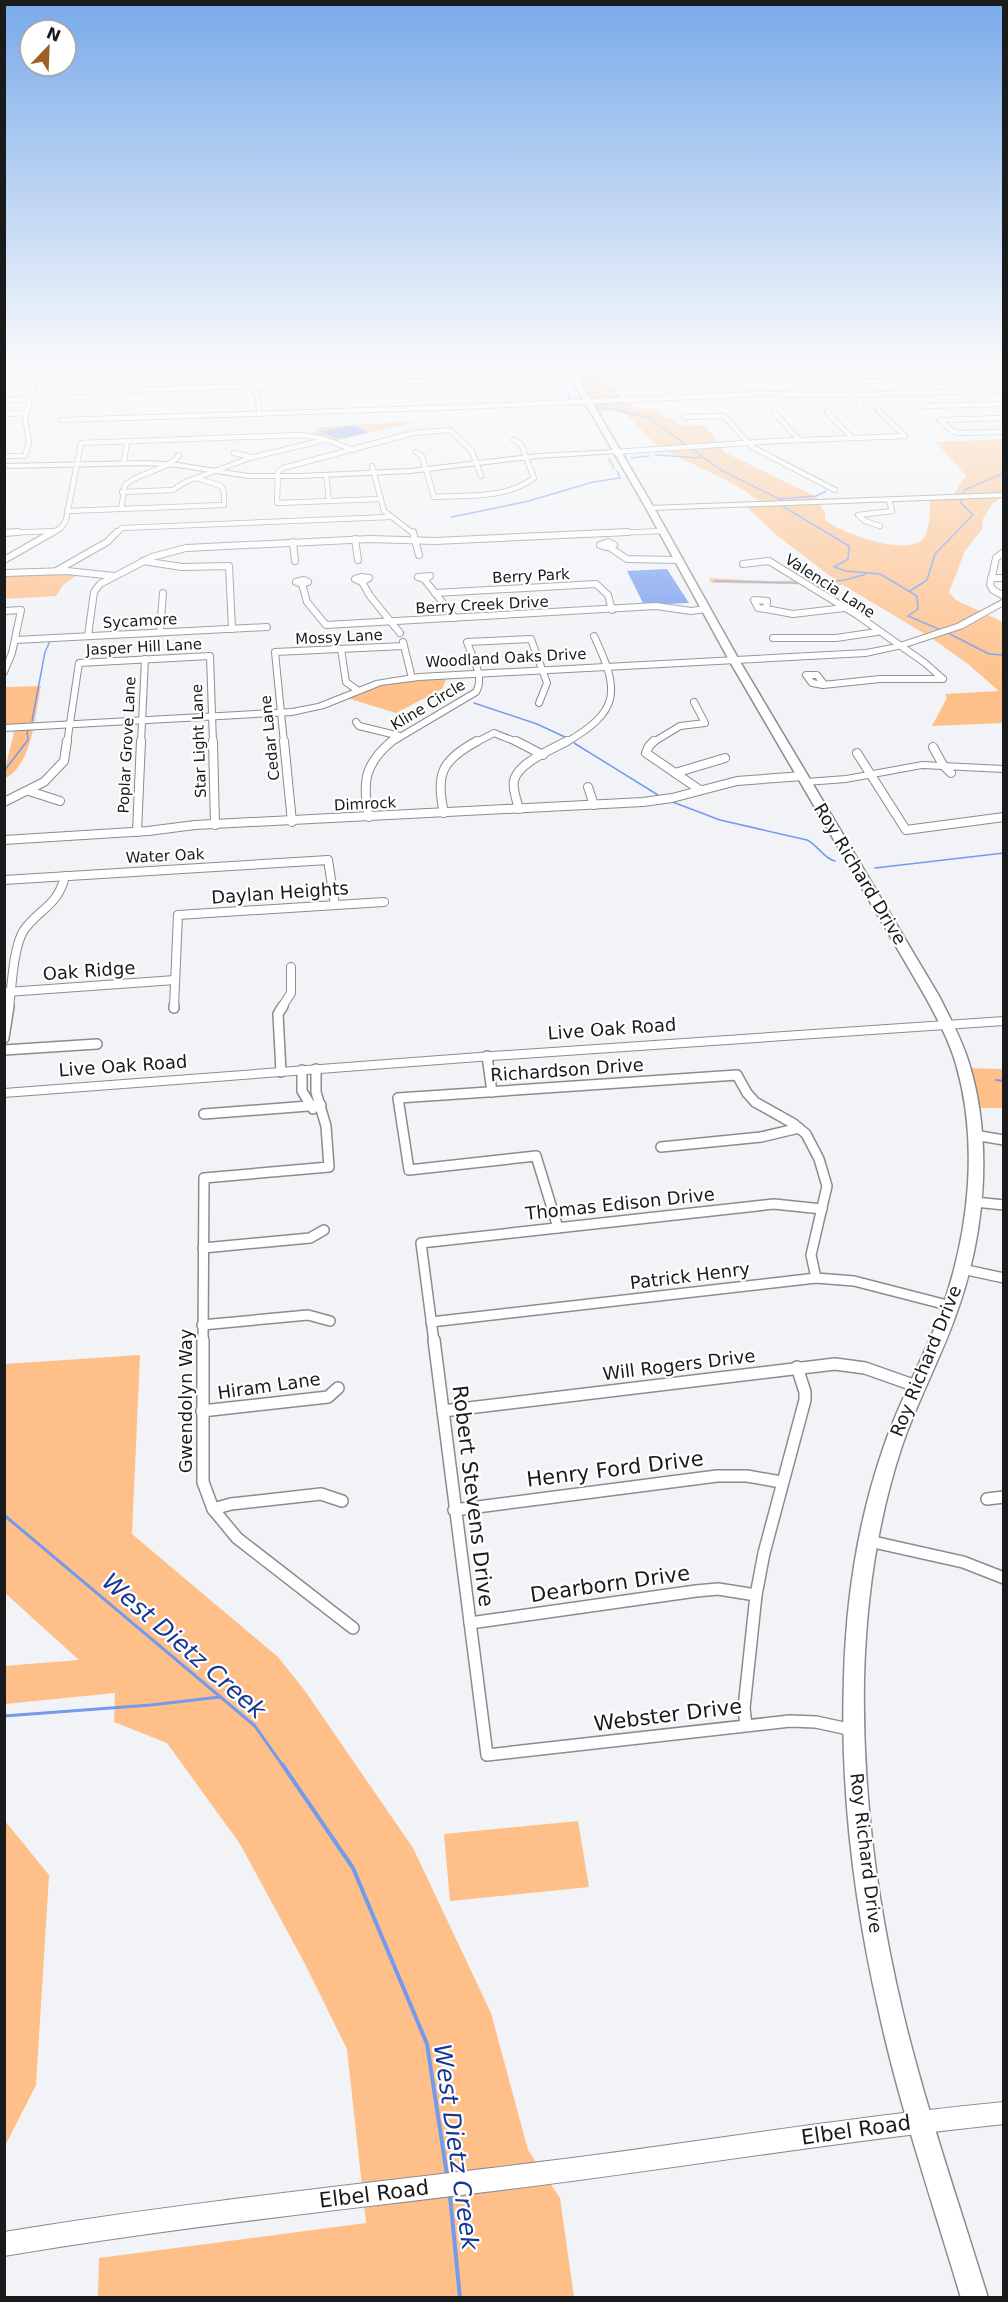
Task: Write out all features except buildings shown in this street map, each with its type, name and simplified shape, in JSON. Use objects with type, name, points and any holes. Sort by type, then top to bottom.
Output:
[{"type":"main road","name":"Roy Richard Drive","points":[[630,475],[734,660],[921,976],[946,1024],[966,1075],[974,1135],[975,1202],[962,1269],[951,1306],[903,1417],[882,1479],[856,1623],[853,1730],[860,1828],[878,1949],[892,2016],[975,2298]]},
{"type":"street","points":[[4,560],[59,531],[67,511],[74,475]]},
{"type":"street","points":[[122,492],[173,490],[180,484],[203,475]]},
{"type":"street","points":[[260,475],[315,475]]},
{"type":"street","points":[[326,475],[329,500]]},
{"type":"street","points":[[375,475],[384,511],[410,528],[418,555]]},
{"type":"street","points":[[428,475],[434,497],[491,493],[519,488],[532,480],[535,475]]},
{"type":"street","points":[[807,475],[835,490]]},
{"type":"street","points":[[121,509],[122,492],[127,484],[141,476]]},
{"type":"street","points":[[276,477],[277,503],[381,499]]},
{"type":"street","points":[[67,511],[224,505],[224,492],[221,486],[196,478]]},
{"type":"street","points":[[650,508],[879,500],[889,503],[1004,495]]},
{"type":"street","points":[[880,526],[865,521],[858,515],[892,511],[889,503]]},
{"type":"street","points":[[56,571],[107,542],[122,528],[390,517]]},
{"type":"street","points":[[4,533],[59,531]]},
{"type":"street","points":[[88,636],[94,592],[100,584],[159,554],[186,548],[293,542],[415,541],[661,531]]},
{"type":"street","points":[[355,540],[358,560]]},
{"type":"street","points":[[293,542],[295,561]]},
{"type":"street","points":[[609,547],[627,559],[676,560]]},
{"type":"street","points":[[1004,552],[996,558],[991,578],[993,590],[1004,596]]},
{"type":"street","points":[[143,561],[182,567],[229,566],[232,629]]},
{"type":"street","name":"Valencia Lane","points":[[743,564],[769,561],[925,663],[942,679],[912,681],[873,679],[824,684]]},
{"type":"street","points":[[4,573],[56,571],[114,576]]},
{"type":"street","points":[[991,578],[1004,578]]},
{"type":"street","points":[[424,579],[454,618]]},
{"type":"street","points":[[362,582],[370,596],[400,633],[412,678]]},
{"type":"street","name":"Berry Creek Drive","points":[[302,584],[307,602],[326,625],[639,608],[706,611]]},
{"type":"street","name":"Berry Park","points":[[435,593],[597,584],[608,595],[612,610]]},
{"type":"street","points":[[160,633],[163,593]]},
{"type":"street","name":"Woodland Oaks Drive","points":[[4,728],[282,712],[321,706],[357,690],[387,681],[412,678],[855,654],[899,646],[958,627],[1004,601]]},
{"type":"street","points":[[766,609],[776,613],[797,613],[844,608]]},
{"type":"street","points":[[4,611],[21,610],[15,640],[4,672]]},
{"type":"street","name":"Sycamore","points":[[15,640],[267,627]]},
{"type":"street","points":[[773,638],[836,638],[877,632]]},
{"type":"street","points":[[519,809],[513,782],[514,776],[522,767],[580,734],[606,709],[612,690],[608,667],[594,636]]},
{"type":"street","name":"Kline Circle","points":[[369,818],[364,791],[367,772],[384,749],[400,736],[473,695],[480,685],[467,642],[531,639],[543,671]]},
{"type":"street","name":"Mossy Lane","points":[[275,652],[404,646]]},
{"type":"street","points":[[341,649],[346,682],[357,690]]},
{"type":"street","name":"Cedar Lane","points":[[275,652],[292,822]]},
{"type":"street","name":"Jasper Hill Lane","points":[[70,724],[79,663],[210,656]]},
{"type":"street","name":"Star Light Lane","points":[[210,656],[215,825]]},
{"type":"street","name":"Poplar Grove Lane","points":[[137,832],[145,659]]},
{"type":"street","points":[[539,703],[547,683],[543,671]]},
{"type":"street","points":[[694,702],[705,723],[684,724],[672,728],[646,749],[650,757],[700,790]]},
{"type":"street","points":[[356,722],[359,726],[400,736]]},
{"type":"street","points":[[4,802],[29,791],[52,775],[64,761],[70,724]]},
{"type":"street","points":[[444,813],[439,785],[442,771],[462,751],[495,732],[543,755]]},
{"type":"street","points":[[933,747],[947,769]]},
{"type":"street","points":[[857,753],[867,774],[906,830],[1004,817]]},
{"type":"street","points":[[675,773],[725,758]]},
{"type":"street","points":[[804,779],[846,779],[913,766],[947,769],[1004,769]]},
{"type":"street","name":"Dimrock","points":[[4,840],[137,832],[188,826],[594,805],[659,800],[725,784],[804,779]]},
{"type":"street","points":[[588,787],[594,805]]},
{"type":"street","points":[[29,791],[60,801]]},
{"type":"street","name":"Water Oak","points":[[4,879],[328,860],[335,905]]},
{"type":"street","points":[[4,1038],[7,992],[22,933],[59,897],[65,876]]},
{"type":"street","name":"Daylan Heights","points":[[175,980],[178,915],[384,902]]},
{"type":"street","points":[[281,1072],[278,1014],[291,993],[291,968]]},
{"type":"street","points":[[174,1008],[175,980]]},
{"type":"street","name":"Oak Ridge","points":[[7,992],[175,980]]},
{"type":"street","name":"Live Oak Road","points":[[4,1093],[487,1056],[1004,1021]]},
{"type":"street","points":[[4,1050],[97,1044]]},
{"type":"street","points":[[487,1056],[492,1092]]},
{"type":"street","points":[[316,1069],[316,1092],[323,1119]]},
{"type":"street","points":[[302,1070],[302,1091],[310,1106],[323,1119]]},
{"type":"street","name":"Richardson Drive","points":[[558,1228],[536,1156],[409,1170],[398,1098],[737,1075],[746,1093],[754,1101],[799,1128]]},
{"type":"street","points":[[204,1114],[321,1105]]},
{"type":"street","name":"Gwendolyn Way","points":[[323,1119],[329,1167],[204,1178],[203,1482],[213,1509],[237,1538],[353,1628]]},
{"type":"street","points":[[662,1147],[762,1137],[799,1128],[810,1140],[827,1186],[811,1255],[816,1278]]},
{"type":"street","points":[[974,1135],[1004,1140]]},
{"type":"street","points":[[975,1202],[1004,1205]]},
{"type":"street","name":"Thomas Edison Drive","points":[[421,1243],[774,1204],[822,1209]]},
{"type":"street","points":[[203,1248],[310,1238],[324,1230]]},
{"type":"street","name":"Robert Stevens Drive","points":[[421,1243],[487,1755]]},
{"type":"street","points":[[962,1269],[1004,1278]]},
{"type":"street","name":"Patrick Henry","points":[[431,1322],[816,1278],[854,1281],[951,1306]]},
{"type":"street","points":[[202,1325],[308,1315],[330,1321]]},
{"type":"street","name":"Will Rogers Drive","points":[[443,1411],[835,1364],[854,1366],[916,1386]]},
{"type":"street","points":[[746,1725],[744,1708],[756,1595],[781,1482],[805,1400],[805,1392],[797,1367]]},
{"type":"street","name":"Hiram Lane","points":[[202,1411],[320,1398],[328,1396],[338,1388]]},
{"type":"street","name":"Henry Ford Drive","points":[[454,1509],[717,1476],[747,1476],[781,1482]]},
{"type":"street","points":[[213,1509],[231,1504],[321,1494],[342,1502]]},
{"type":"street","points":[[987,1498],[1004,1497]]},
{"type":"street","points":[[869,1541],[955,1559],[1004,1578]]},
{"type":"street","name":"Dearborn Drive","points":[[470,1623],[696,1591],[718,1589],[756,1595]]},
{"type":"street","name":"Webster Drive","points":[[487,1755],[790,1721],[816,1722],[853,1730]]},
{"type":"street","name":"Elbel Road","points":[[4,2244],[88,2230],[922,2121],[1004,2113]]},
{"type":"shaded area","points":[[716,475],[772,475],[814,496],[820,501],[818,503],[825,512],[825,520],[833,525],[874,541],[903,545],[915,544],[925,536],[930,514],[930,498],[1003,497],[992,504],[983,519],[982,529],[965,551],[949,592],[956,600],[1003,622],[1003,723],[932,726],[947,698],[945,694],[999,691],[968,664],[930,637],[843,585],[711,583],[709,578],[770,581],[834,579],[774,533],[746,506],[763,505]]},
{"type":"shaded area","points":[[1003,475],[1003,493],[953,495],[966,476]]},
{"type":"shaded area","points":[[81,572],[63,585],[56,596],[5,599],[4,573]]},
{"type":"shaded area","points":[[447,678],[442,689],[396,713],[347,698],[378,685]]},
{"type":"shaded area","points":[[41,686],[27,750],[22,762],[5,778],[15,727],[5,728],[5,687]]},
{"type":"shaded area","points":[[963,1068],[1003,1069],[1003,1108],[970,1108]]},
{"type":"shaded area","points":[[140,1355],[132,1534],[278,1657],[305,1691],[413,1848],[491,2013],[528,2150],[560,2198],[574,2297],[98,2297],[99,2258],[366,2223],[347,2049],[304,1962],[240,1844],[167,1743],[114,1722],[115,1693],[5,1704],[4,1666],[79,1660],[5,1593],[5,1364]]},
{"type":"shaded area","points":[[5,1821],[49,1875],[36,2085],[5,2146]]},
{"type":"shaded area","points":[[578,1821],[589,1887],[450,1901],[444,1834]]},
{"type":"water","points":[[667,569],[689,603],[644,605],[627,571]]},
{"type":"waterway","points":[[452,517],[529,501],[593,482],[620,478],[619,475]]},
{"type":"waterway","points":[[732,475],[779,499]]},
{"type":"waterway","points":[[962,496],[964,490],[998,475]]},
{"type":"waterway","points":[[779,499],[816,496],[826,491]]},
{"type":"waterway","points":[[779,499],[784,507],[849,546],[848,559],[834,567],[846,571],[880,574],[917,596],[918,609],[908,616],[941,630]]},
{"type":"waterway","points":[[910,591],[927,580],[935,554],[973,515],[961,503],[961,499]]},
{"type":"waterway","points":[[810,583],[845,580],[866,574]]},
{"type":"waterway","points":[[714,581],[799,583]]},
{"type":"waterway","points":[[946,632],[989,654],[1004,655]]},
{"type":"waterway","points":[[32,721],[45,652],[51,639]]},
{"type":"waterway","points":[[474,703],[537,724],[565,737]]},
{"type":"waterway","points":[[4,771],[28,740],[27,732],[30,729]]},
{"type":"waterway","points":[[574,743],[658,795]]},
{"type":"waterway","points":[[670,801],[720,820],[807,840],[828,858],[835,861]]},
{"type":"waterway","points":[[875,868],[1004,853]]},
{"type":"waterway","points":[[996,1080],[1004,1081]]},
{"type":"waterway","name":"West Dietz Creek","points":[[4,1515],[255,1726],[283,1766]]},
{"type":"waterway","points":[[4,1716],[151,1705],[220,1697]]},
{"type":"waterway","name":"West Dietz Creek","points":[[282,1764],[353,1868],[427,2044],[447,2175]]},
{"type":"waterway","name":"West Dietz Creek","points":[[450,2196],[460,2298]]}]
